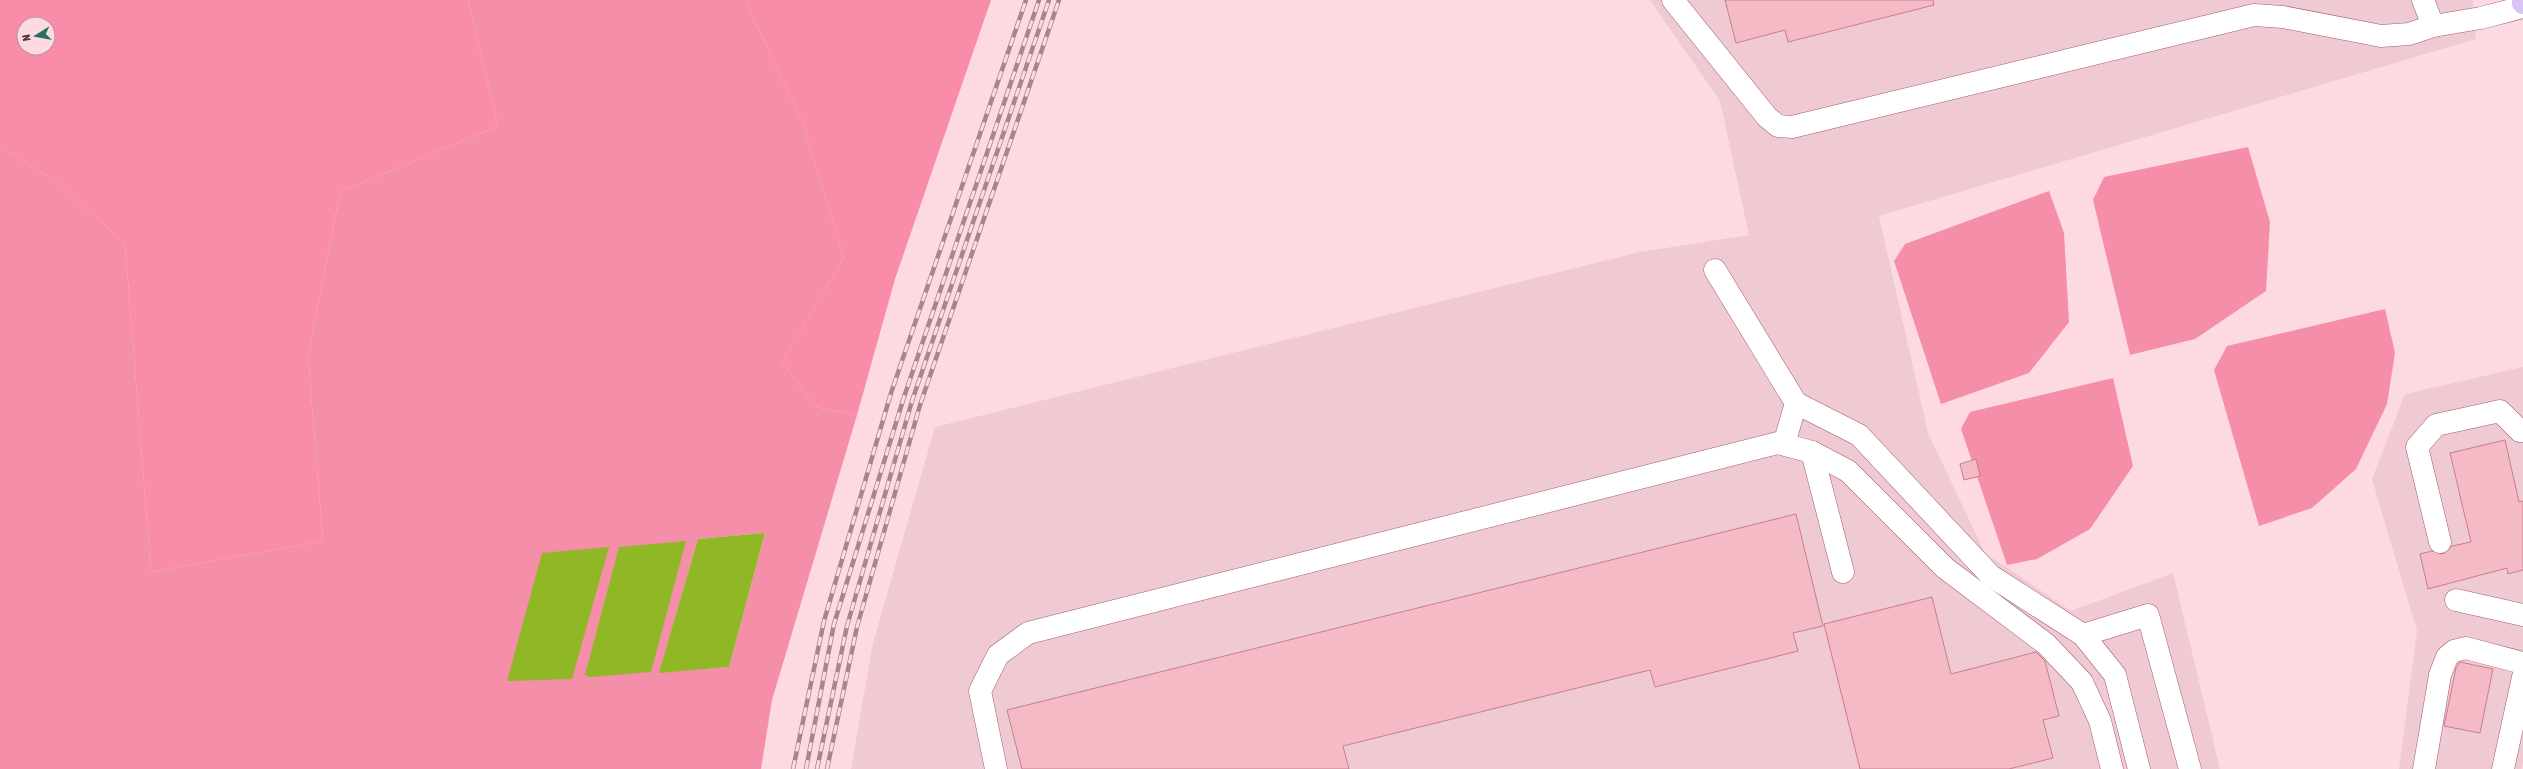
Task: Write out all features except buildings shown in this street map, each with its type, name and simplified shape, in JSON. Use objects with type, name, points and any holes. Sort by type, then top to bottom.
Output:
[{"type":"lane","points":[[1674,0],[1767,117],[1778,126],[1792,127],[2171,37],[2248,16],[2283,17],[2381,36],[2409,34],[2433,26],[2481,18],[2523,7]]},
{"type":"lane","points":[[2423,0],[2433,26]]},
{"type":"lane","points":[[1715,270],[1796,403],[1859,435],[1991,576],[2082,635],[2115,674],[2139,769]]},
{"type":"lane","points":[[1784,444],[1796,403]]},
{"type":"lane","points":[[2440,542],[2417,447],[2436,425],[2500,411],[2520,431],[2523,431]]},
{"type":"lane","points":[[996,769],[980,691],[998,655],[1028,634],[1778,443],[1812,452],[1848,471],[1945,568],[2051,649],[2082,682],[2100,721],[2112,769]]},
{"type":"lane","points":[[1812,452],[1843,572]]},
{"type":"lane","points":[[2456,600],[2523,615]]},
{"type":"lane","points":[[2082,635],[2148,615],[2190,769]]},
{"type":"lane","points":[[2429,768],[2440,675],[2447,658],[2454,651],[2466,648],[2523,663]]},
{"type":"lane","points":[[2503,769],[2523,677]]},
{"type":"shaded area","points":[[0,0],[468,0],[498,126],[340,192],[308,356],[323,541],[151,572],[125,243],[58,183],[0,146]]},
{"type":"shaded area","points":[[468,0],[745,0],[802,121],[844,258],[782,362],[815,407],[857,415],[772,700],[761,769],[0,769],[0,146],[58,183],[125,243],[151,572],[323,541],[308,356],[340,192],[498,126]],"holes":[[[765,533],[729,667],[660,672],[698,539]]]},
{"type":"shaded area","points":[[745,0],[991,0],[895,279],[857,415],[815,407],[782,362],[844,258],[802,121]]},
{"type":"shaded area","points":[[1650,0],[2473,0],[2476,39],[1879,216],[1928,433],[1985,553],[2071,611],[2173,573],[2220,769],[851,769],[873,643],[935,427],[1640,252],[1749,235],[1720,101]]},
{"type":"shaded area","points":[[2248,147],[2270,222],[2266,291],[2195,339],[2130,355],[2093,200],[2104,177]]},
{"type":"shaded area","points":[[2049,191],[2064,233],[2069,322],[2029,373],[1941,404],[1894,261],[1905,244]]},
{"type":"shaded area","points":[[2385,309],[2395,353],[2387,404],[2356,469],[2312,508],[2259,526],[2214,370],[2227,346]]},
{"type":"shaded area","points":[[2523,367],[2523,762],[2521,769],[2399,769],[2417,631],[2372,479],[2405,394]]},
{"type":"shaded area","points":[[2113,378],[2133,466],[2090,529],[2037,559],[2007,565],[1961,429],[1970,412]]},
{"type":"shaded area","points":[[765,533],[729,667],[659,673],[698,539]]},
{"type":"shaded area","points":[[686,541],[651,672],[590,677],[585,675],[619,547]]},
{"type":"shaded area","points":[[609,547],[572,679],[507,681],[542,553]]},
{"type":"railway","points":[[793,769],[824,621],[891,393],[1026,0]]},
{"type":"railway","points":[[806,769],[834,624],[904,397],[1039,0]]},
{"type":"railway","points":[[817,769],[847,626],[912,401],[1049,0]]},
{"type":"railway","points":[[827,769],[857,627],[920,405],[1059,0]]}]
